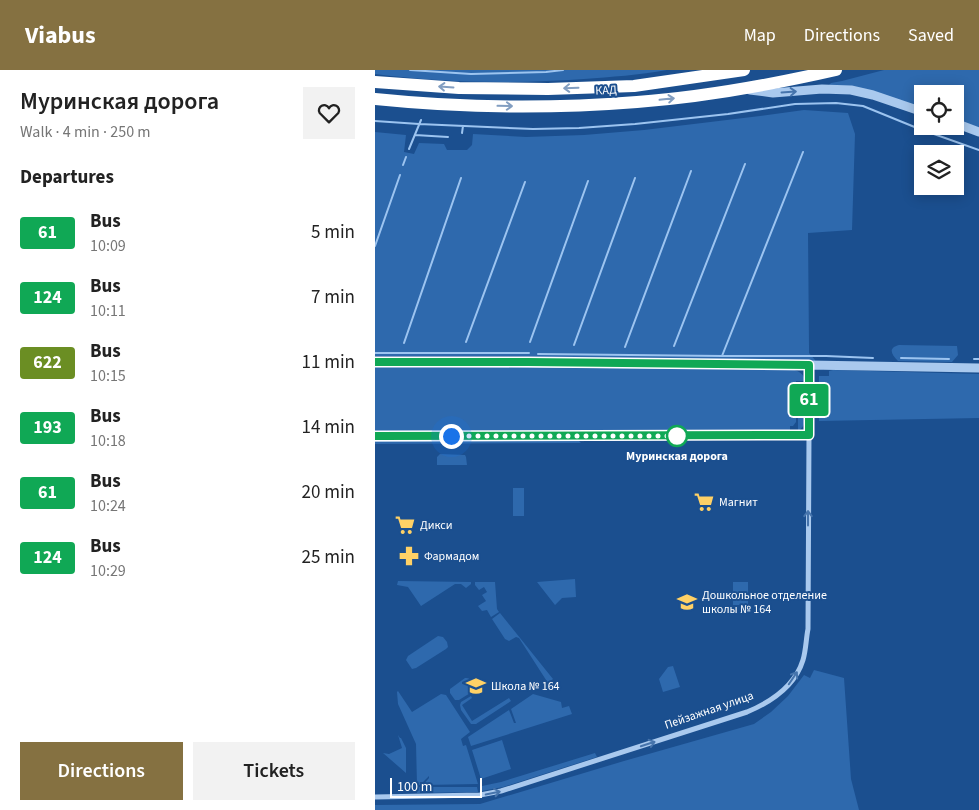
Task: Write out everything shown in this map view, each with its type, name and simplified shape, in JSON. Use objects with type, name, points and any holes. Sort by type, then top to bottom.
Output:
[{"type":"highway","name":"КАД","points":[[375,82],[459,88],[548,89],[634,86],[744,70]]},
{"type":"highway","name":"КАД","points":[[375,99],[457,106],[548,106],[637,102],[740,89],[836,70]]},
{"type":"street","points":[[740,89],[773,93],[822,89],[851,90],[873,95],[914,109]]},
{"type":"street","points":[[964,126],[979,132]]},
{"type":"street","points":[[375,362],[528,362],[979,368]]},
{"type":"street","name":"Пейзажная улица","points":[[375,797],[480,795],[501,791],[747,712],[766,704],[782,692],[802,662],[808,629],[809,365]]},
{"type":"street","points":[[375,436],[809,435]]},
{"type":"shaded area","points":[[375,70],[667,70],[636,75],[584,79],[505,82],[401,77],[375,74]]},
{"type":"shaded area","points":[[884,70],[979,70],[979,128],[964,122],[964,85],[914,85],[914,106],[829,85]]},
{"type":"shaded area","points":[[804,110],[848,113],[855,134],[852,230],[808,233],[809,353],[815,360],[815,363],[504,356],[375,356],[375,132],[406,135],[404,152],[414,154],[419,143],[444,144],[447,150],[467,150],[472,145],[473,134],[526,137],[584,135],[644,130]]},
{"type":"shaded area","points":[[899,345],[957,346],[958,355],[952,362],[898,361],[892,350]]},
{"type":"shaded area","points":[[375,367],[791,369],[802,374],[805,381],[796,381],[796,422],[793,426],[790,426],[790,431],[375,432]]},
{"type":"shaded area","points":[[829,371],[979,374],[979,418],[819,421],[819,376],[829,376]]},
{"type":"shaded area","points":[[800,387],[805,387],[805,421],[803,427],[798,431],[798,391]]},
{"type":"shaded area","points":[[578,440],[581,443],[375,444],[375,441]]},
{"type":"shaded area","points":[[440,454],[465,455],[467,465],[437,465],[437,457]]},
{"type":"shaded area","points":[[513,488],[524,488],[524,516],[513,516]]},
{"type":"shaded area","points":[[575,579],[576,597],[562,598],[555,605],[537,582]]},
{"type":"shaded area","points":[[398,581],[471,582],[471,584],[466,588],[461,584],[455,584],[421,606],[408,587],[397,585]]},
{"type":"shaded area","points":[[475,582],[495,582],[497,609],[499,612],[491,617],[487,610],[482,611],[478,606],[486,601],[482,595],[487,592],[484,587],[479,590]]},
{"type":"shaded area","points":[[733,582],[748,582],[748,605],[733,605]]},
{"type":"shaded area","points":[[500,613],[553,679],[548,683],[519,638],[516,637],[509,641],[505,639],[492,619]]},
{"type":"shaded area","points":[[438,636],[443,637],[448,647],[412,669],[406,660],[408,656]]},
{"type":"shaded area","points":[[673,666],[680,687],[663,692],[659,679],[668,667]]},
{"type":"shaded area","points":[[814,670],[844,678],[851,779],[859,810],[375,810],[375,805],[480,804],[754,724],[771,712],[788,696],[804,675],[810,678]]},
{"type":"shaded area","points":[[465,678],[473,681],[475,690],[459,700],[455,700],[450,693],[450,689]]},
{"type":"shaded area","points":[[398,691],[412,712],[441,694],[446,695],[470,732],[461,739],[463,746],[466,745],[478,784],[423,785],[429,776],[420,785],[417,785],[416,744],[398,704]]},
{"type":"shaded area","points":[[533,694],[561,702],[562,708],[569,706],[572,714],[471,746],[468,737],[509,710],[514,723],[516,723],[511,709]]},
{"type":"shaded area","points":[[471,696],[472,698],[462,705],[472,721],[509,698],[511,701],[476,724],[471,724],[461,710],[460,705],[461,702]]},
{"type":"shaded area","points":[[398,735],[406,748],[406,773],[383,753],[389,754],[402,748]]},
{"type":"shaded area","points":[[502,740],[511,769],[481,779],[472,750]]},
{"type":"shaded area","points":[[595,753],[597,757],[503,787],[482,791],[482,786]]},
{"type":"shaded area","points":[[417,787],[477,787],[478,792],[417,793]]},
{"type":"waterway","points":[[410,70],[471,74],[563,70]]},
{"type":"waterway","points":[[375,121],[533,129],[579,128],[728,114],[795,104],[836,103],[863,106],[979,150]]},
{"type":"waterway","points":[[409,149],[421,120]]},
{"type":"waterway","points":[[462,133],[463,126]]},
{"type":"waterway","points":[[415,135],[448,137]]},
{"type":"waterway","points":[[722,356],[803,152]]},
{"type":"waterway","points":[[403,165],[406,157]]},
{"type":"waterway","points":[[674,346],[745,164]]},
{"type":"waterway","points":[[625,347],[691,171]]},
{"type":"waterway","points":[[375,246],[400,175]]},
{"type":"waterway","points":[[404,343],[461,178]]},
{"type":"waterway","points":[[574,345],[635,178]]},
{"type":"waterway","points":[[530,342],[588,181]]},
{"type":"waterway","points":[[466,342],[525,182]]},
{"type":"waterway","points":[[375,353],[529,353]]},
{"type":"waterway","points":[[538,354],[873,358]]},
{"type":"waterway","points":[[901,358],[949,359]]},
{"type":"waterway","points":[[974,359],[979,359]]},
{"type":"bus line","name":"61","points":[[375,362],[809,365],[809,435],[375,436]]},
{"type":"place","name":"Муринская дорога","points":[[677,436]]},
{"type":"place","name":"Магнит","points":[[704,502]]},
{"type":"place","name":"Дикси","points":[[405,525]]},
{"type":"place","name":"Фармадом","points":[[409,556]]},
{"type":"place","name":"Дошкольное отделение школы № 164","points":[[687,602]]},
{"type":"place","name":"Школа № 164","points":[[476,686]]},
{"type":"route","points":[[451,436],[677,436]]}]
